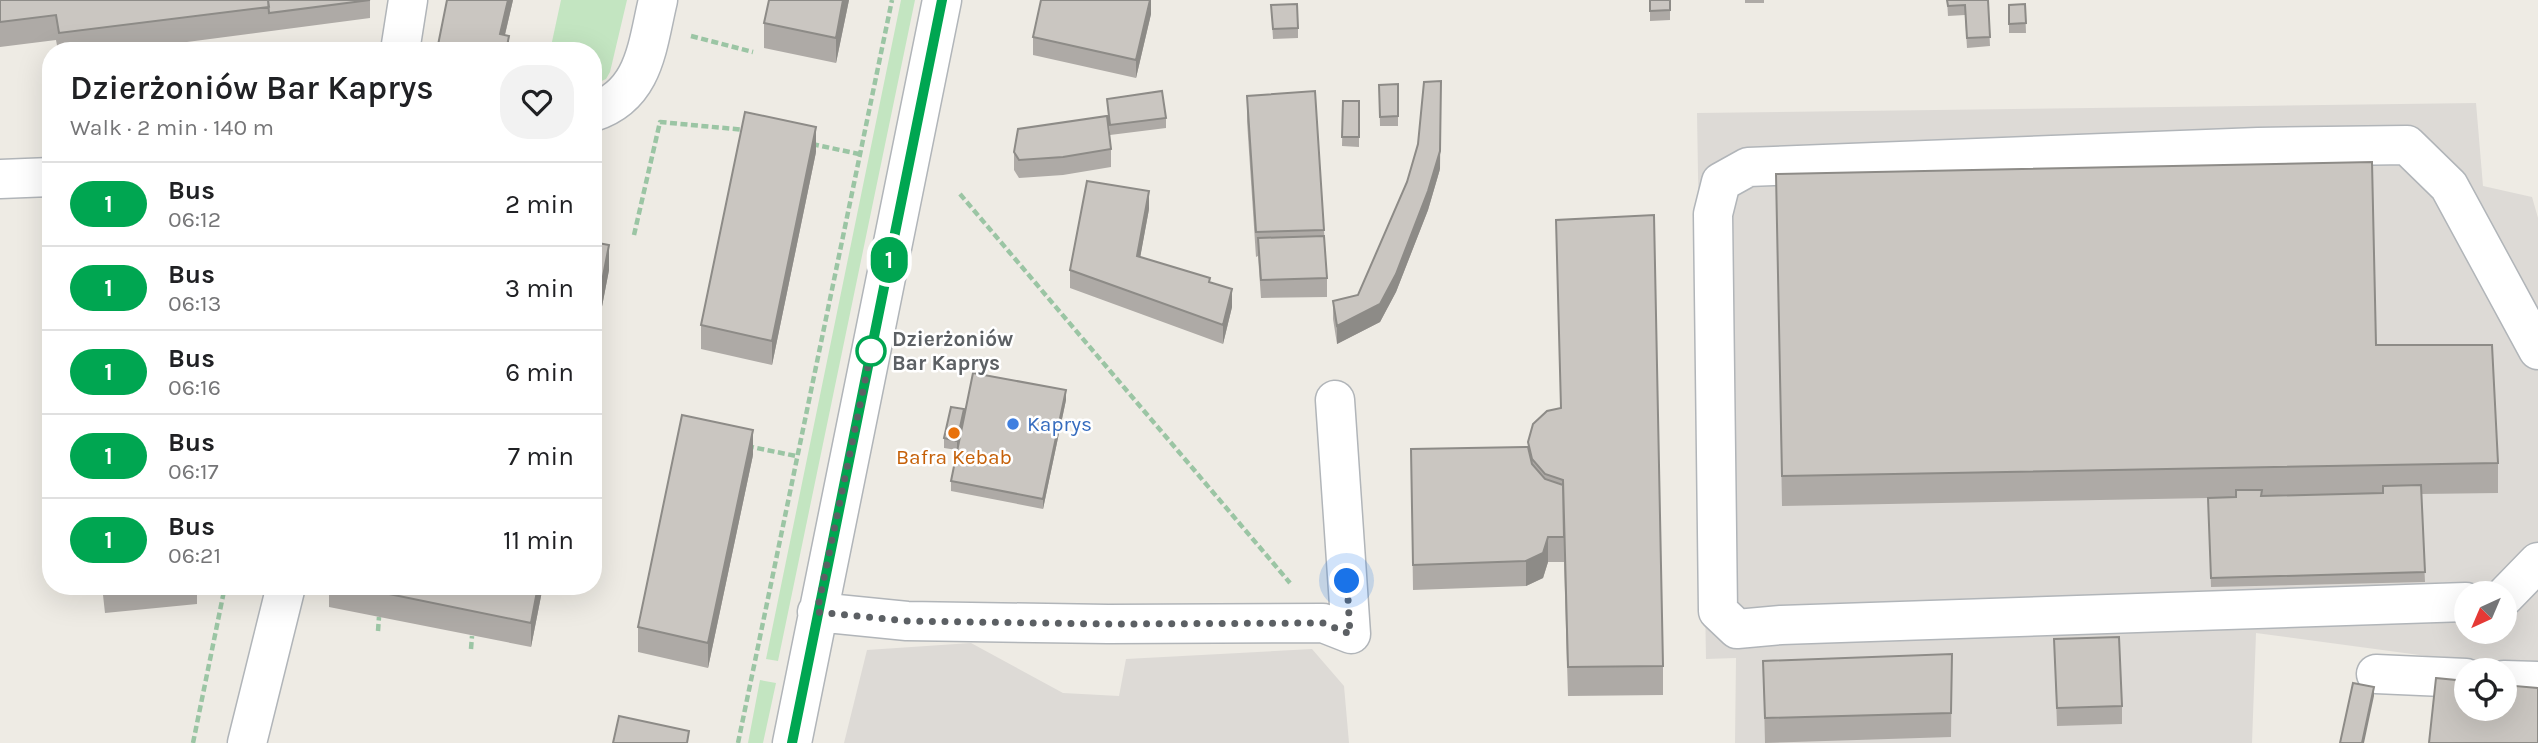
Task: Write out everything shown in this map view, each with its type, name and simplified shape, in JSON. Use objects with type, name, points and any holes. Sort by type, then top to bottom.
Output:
[{"type":"street","points":[[401,42],[408,0]]},
{"type":"street","points":[[602,106],[626,94],[642,69],[658,0]]},
{"type":"street","points":[[792,743],[942,0]]},
{"type":"street","points":[[2454,602],[1795,624],[1737,629],[1718,611],[1713,214],[1721,182],[1748,167],[2258,147],[2407,145],[2449,186],[2538,351]]},
{"type":"street","points":[[0,179],[42,177]]},
{"type":"street","points":[[817,612],[920,621],[1323,623],[1350,634],[1335,400]]},
{"type":"street","points":[[2517,584],[2538,562]]},
{"type":"street","points":[[247,743],[284,595]]},
{"type":"street","points":[[2376,674],[2454,677]]},
{"type":"street","points":[[2517,680],[2538,681]]},
{"type":"path","points":[[738,743],[892,0]]},
{"type":"path","points":[[689,36],[753,52]]},
{"type":"path","points":[[634,235],[662,109]]},
{"type":"path","points":[[660,122],[751,132]]},
{"type":"path","points":[[805,143],[859,154]]},
{"type":"path","points":[[960,194],[1323,623]]},
{"type":"path","points":[[742,444],[796,456]]},
{"type":"path","points":[[193,743],[223,595]]},
{"type":"path","points":[[378,631],[379,617]]},
{"type":"path","points":[[471,649],[472,636]]},
{"type":"shaded area","points":[[2476,103],[2483,186],[2532,197],[2538,218],[2538,671],[2517,668],[2517,658],[2454,660],[2256,633],[2252,743],[1735,743],[1736,658],[1706,659],[1697,113]]},
{"type":"shaded area","points":[[971,643],[1063,693],[1119,696],[1126,659],[1312,649],[1344,686],[1349,743],[844,743],[867,650]]},
{"type":"green space","points":[[561,0],[627,0],[606,79],[602,81],[602,42],[552,42]]},
{"type":"green space","points":[[901,0],[915,0],[778,661],[766,659]]},
{"type":"green space","points":[[760,680],[776,683],[763,743],[748,743]]},
{"type":"building","points":[[0,0],[268,0],[269,7],[59,33],[56,15],[0,22]]},
{"type":"building","points":[[268,0],[370,0],[269,13]]},
{"type":"building","points":[[447,0],[508,0],[500,34],[509,36],[508,42],[439,42]]},
{"type":"building","points":[[769,0],[843,0],[836,38],[764,23]]},
{"type":"building","points":[[1041,0],[1150,0],[1136,60],[1033,37]]},
{"type":"building","points":[[1650,0],[1670,0],[1670,10],[1650,11]]},
{"type":"building","points":[[1947,0],[1988,0],[1990,37],[1967,38],[1965,5],[1948,6]]},
{"type":"building","points":[[1297,4],[1298,28],[1273,29],[1271,5]]},
{"type":"building","points":[[2025,4],[2026,23],[2009,24],[2009,5]]},
{"type":"building","points":[[1441,81],[1440,151],[1428,191],[1396,274],[1380,304],[1337,326],[1333,301],[1358,295],[1407,182],[1418,144],[1424,82]]},
{"type":"building","points":[[1398,84],[1398,116],[1380,117],[1379,85]]},
{"type":"building","points":[[1162,91],[1166,118],[1110,125],[1107,99]]},
{"type":"building","points":[[1315,91],[1324,230],[1256,232],[1247,96]]},
{"type":"building","points":[[1343,101],[1359,101],[1359,137],[1342,137]]},
{"type":"building","points":[[745,112],[816,127],[772,341],[701,325]]},
{"type":"building","points":[[1107,116],[1111,149],[1063,157],[1019,160],[1014,152],[1018,129]]},
{"type":"building","points":[[2372,162],[2376,345],[2492,345],[2498,463],[1782,476],[1776,174]]},
{"type":"building","points":[[1087,181],[1149,191],[1137,256],[1210,278],[1209,282],[1232,289],[1223,325],[1070,270]]},
{"type":"building","points":[[1654,215],[1663,666],[1568,667],[1563,480],[1545,474],[1532,459],[1528,442],[1533,424],[1547,411],[1561,408],[1556,220]]},
{"type":"building","points":[[1324,236],[1327,278],[1261,280],[1258,238]]},
{"type":"building","points":[[602,244],[609,245],[602,282]]},
{"type":"building","name":"Kaprys","points":[[973,373],[1066,390],[1043,499],[951,481]]},
{"type":"building","name":"Bafra Kebab","points":[[951,407],[964,409],[957,441],[944,438]]},
{"type":"building","points":[[682,415],[753,430],[708,643],[638,627]]},
{"type":"building","points":[[1528,447],[1532,464],[1545,479],[1563,485],[1564,537],[1548,537],[1543,553],[1526,561],[1413,565],[1411,449]]},
{"type":"building","points":[[2421,485],[2425,572],[2211,578],[2208,498],[2236,497],[2236,490],[2262,490],[2261,496],[2383,493],[2383,486]]},
{"type":"building","points":[[394,595],[536,595],[531,623]]},
{"type":"building","points":[[2119,637],[2122,706],[2057,708],[2054,639]]},
{"type":"building","points":[[1952,654],[1951,713],[1765,718],[1763,661]]},
{"type":"building","points":[[2436,678],[2454,680],[2454,721],[2517,721],[2517,686],[2538,688],[2538,743],[2429,743]]},
{"type":"building","points":[[2353,683],[2374,687],[2362,743],[2340,743]]},
{"type":"building","points":[[619,716],[689,731],[687,743],[613,743]]},
{"type":"bus line","name":"1","points":[[792,743],[942,0]]},
{"type":"place","name":"Dzierżoniów Bar Kaprys","points":[[871,351]]},
{"type":"place","name":"Kaprys","points":[[1013,424]]},
{"type":"place","name":"Bafra Kebab","points":[[954,433]]},
{"type":"route","points":[[871,351],[872,347],[817,612],[906,621],[1323,623],[1350,634],[1347,581]]}]
